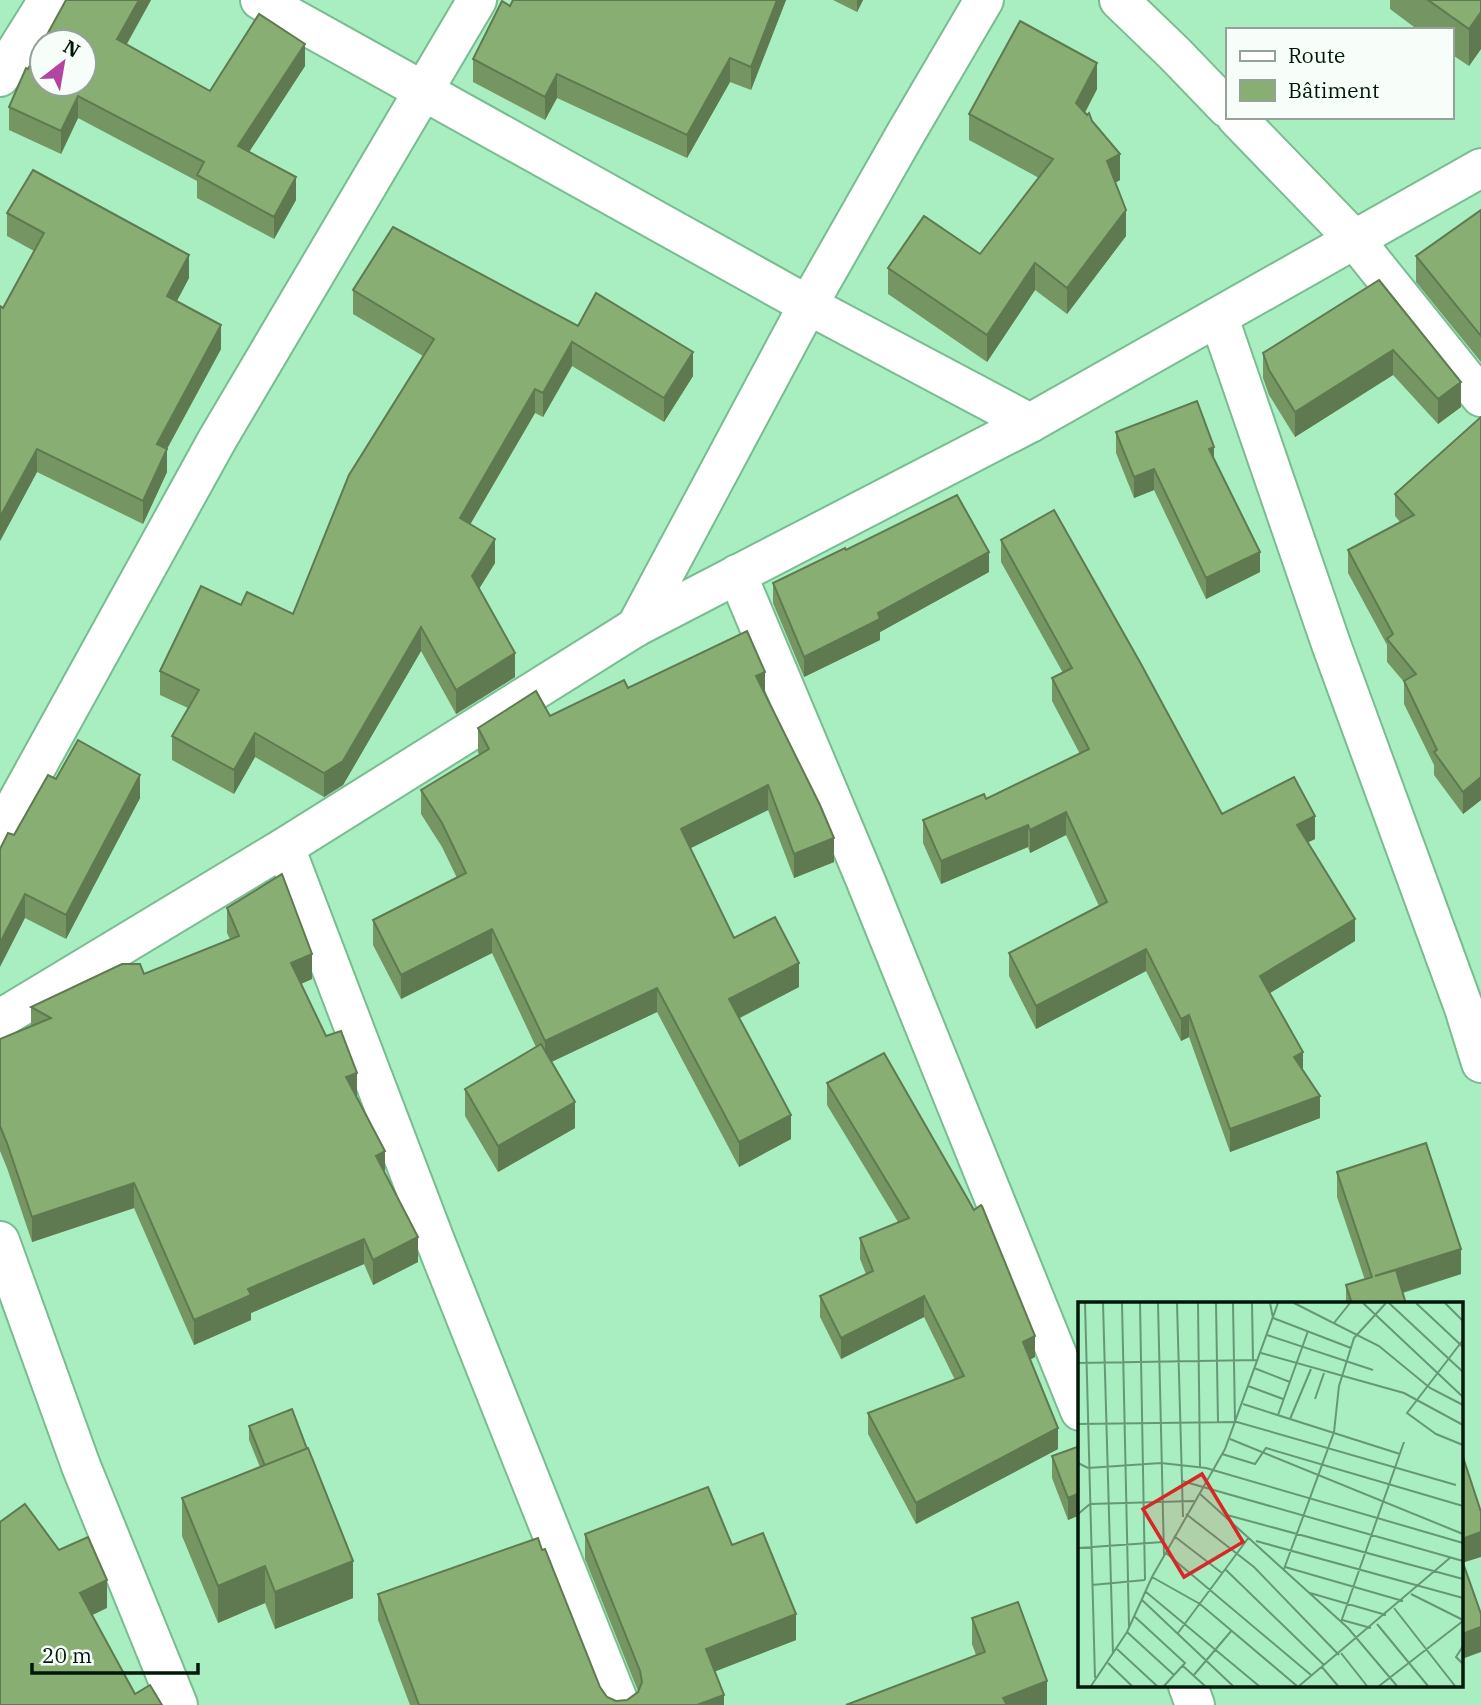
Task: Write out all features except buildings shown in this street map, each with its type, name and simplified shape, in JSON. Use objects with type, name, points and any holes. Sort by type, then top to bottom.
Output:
[{"type":"street","points":[[0,77],[48,0]]},
{"type":"street","points":[[260,0],[808,305],[1030,423]]},
{"type":"street","points":[[1,831],[217,440],[477,0]]},
{"type":"street","points":[[636,627],[808,305],[984,0]]},
{"type":"street","points":[[1119,0],[1226,107]]},
{"type":"street","points":[[1239,119],[1354,239],[1481,397]]},
{"type":"street","points":[[0,1019],[285,847],[636,627],[1030,423],[1481,168]]},
{"type":"street","points":[[1219,318],[1331,644],[1473,1016],[1481,1063]]},
{"type":"street","points":[[737,574],[865,878],[1078,1406]]},
{"type":"street","points":[[285,847],[436,1242],[620,1705]]},
{"type":"street","points":[[0,1241],[81,1466],[178,1705]]},
{"type":"street","points":[[1189,1688],[1195,1705]]}]
